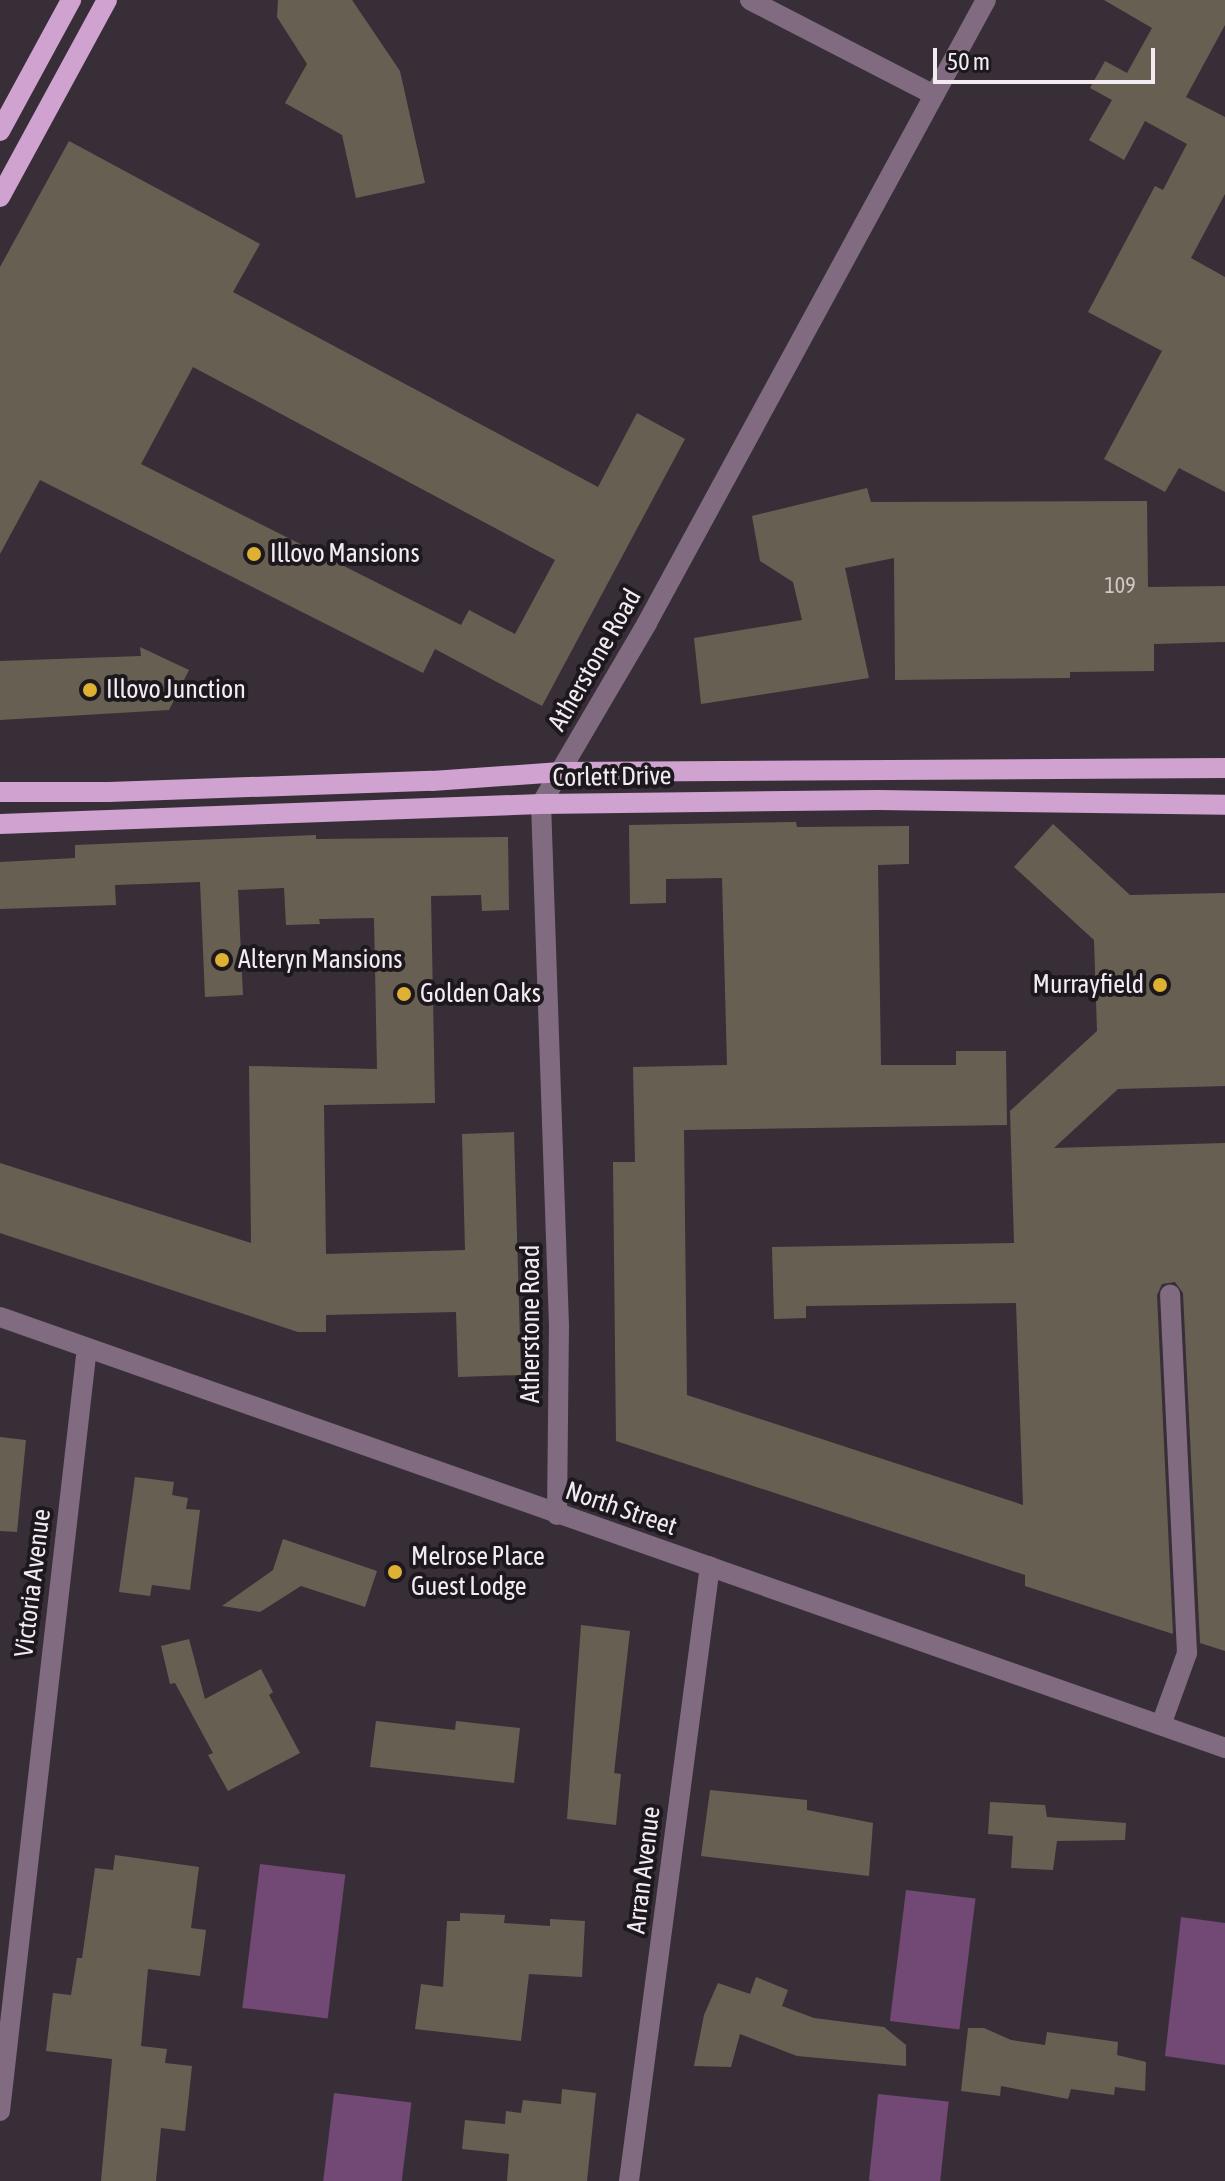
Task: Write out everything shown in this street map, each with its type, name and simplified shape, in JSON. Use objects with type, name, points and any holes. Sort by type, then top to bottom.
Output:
[{"type":"main road","points":[[0,131],[71,0]]},
{"type":"main road","points":[[0,197],[107,0]]},
{"type":"main road","name":"Corlett Drive","points":[[0,792],[109,792],[416,782],[561,772],[1225,768]]},
{"type":"main road","name":"Corlett Drive","points":[[0,824],[541,804],[878,800],[1225,805]]},
{"type":"street","points":[[750,0],[934,95]]},
{"type":"street","name":"Atherstone Road","points":[[557,1515],[559,1326],[541,804],[647,623],[986,0]]},
{"type":"street","points":[[1161,1725],[1187,1653],[1170,1294]]},
{"type":"street","name":"North Street","points":[[0,1317],[1225,1748]]},
{"type":"street","name":"Victoria Avenue","points":[[0,2111],[87,1348]]},
{"type":"street","name":"Arran Avenue","points":[[629,2181],[710,1566]]},
{"type":"shaded area","points":[[260,1864],[345,1874],[328,2018],[242,2008]]},
{"type":"shaded area","points":[[906,1890],[975,1899],[959,2030],[890,2021]]},
{"type":"shaded area","points":[[1181,1917],[1225,1923],[1225,2065],[1165,2056]]},
{"type":"shaded area","points":[[334,2093],[411,2103],[402,2181],[323,2181]]},
{"type":"shaded area","points":[[878,2094],[949,2101],[940,2181],[869,2181]]},
{"type":"building","points":[[278,0],[352,0],[400,71],[425,183],[356,198],[342,135],[285,103],[307,64],[277,17]]},
{"type":"building","points":[[1104,0],[1225,0],[1225,25],[1186,97],[1225,117],[1225,194],[1191,258],[1225,277],[1225,492],[1179,468],[1165,492],[1104,459],[1162,351],[1088,312],[1155,186],[1163,190],[1187,144],[1145,121],[1124,160],[1089,140],[1112,100],[1090,88],[1105,61],[1127,73],[1152,28]]},
{"type":"building","points":[[69,141],[260,244],[233,292],[598,487],[637,413],[685,439],[542,706],[435,649],[423,673],[40,480],[0,554],[0,267]],"holes":[[[193,367],[555,560],[515,634],[469,610],[461,625],[141,464]]]},
{"type":"building","points":[[867,488],[871,502],[1147,501],[1148,587],[1225,586],[1225,642],[1154,644],[1154,671],[1070,672],[1070,678],[895,680],[894,558],[845,568],[869,678],[701,704],[694,638],[802,620],[793,582],[760,561],[752,516]]},
{"type":"building","name":"Illovo Junction","points":[[140,647],[189,670],[169,710],[0,720],[0,661],[141,656]]},
{"type":"building","points":[[796,822],[797,827],[909,826],[909,864],[878,865],[881,1065],[956,1065],[956,1051],[1006,1051],[1007,1125],[684,1130],[687,1395],[1023,1505],[1016,1303],[806,1306],[806,1318],[774,1319],[772,1247],[1014,1243],[1010,1111],[1097,1031],[1094,940],[1014,867],[1053,824],[1130,895],[1225,893],[1225,1086],[1118,1089],[1054,1148],[1225,1143],[1225,1651],[1200,1643],[1183,1293],[1175,1282],[1162,1284],[1157,1295],[1173,1634],[1025,1586],[1025,1575],[616,1441],[613,1162],[635,1162],[633,1067],[727,1065],[722,878],[666,879],[666,903],[630,904],[629,825]]},
{"type":"building","points":[[316,835],[316,839],[508,837],[509,910],[482,911],[481,895],[431,896],[435,1103],[324,1105],[326,1254],[465,1250],[462,1134],[514,1132],[521,1375],[458,1377],[456,1312],[326,1315],[326,1332],[298,1332],[0,1233],[0,1163],[251,1243],[249,1066],[377,1069],[374,918],[319,919],[320,924],[286,925],[284,888],[238,890],[243,995],[205,997],[200,882],[115,885],[116,905],[0,909],[0,862],[75,858],[75,845]]},
{"type":"building","points":[[0,1437],[26,1440],[17,1532],[0,1531]]},
{"type":"building","points":[[135,1477],[174,1482],[172,1495],[188,1498],[186,1509],[200,1510],[190,1590],[152,1585],[150,1596],[119,1592]]},
{"type":"building","points":[[283,1539],[377,1571],[365,1607],[301,1586],[260,1612],[222,1606],[273,1570]]},
{"type":"building","points":[[581,1625],[630,1631],[614,1773],[621,1774],[616,1825],[567,1819]]},
{"type":"building","points":[[189,1639],[205,1699],[261,1669],[273,1692],[269,1695],[300,1753],[228,1791],[208,1755],[213,1753],[175,1683],[170,1684],[161,1646]]},
{"type":"building","points":[[376,1721],[455,1730],[456,1721],[520,1728],[514,1783],[370,1767]]},
{"type":"building","points":[[710,1790],[807,1800],[807,1810],[873,1823],[869,1876],[701,1856]]},
{"type":"building","points":[[990,1802],[1045,1805],[1047,1817],[1126,1823],[1125,1840],[1057,1841],[1053,1870],[1011,1868],[1013,1836],[988,1834]]},
{"type":"building","points":[[115,1855],[199,1867],[191,1928],[206,1930],[200,1976],[148,1969],[141,2046],[167,2049],[165,2063],[192,2066],[185,2131],[161,2128],[156,2181],[101,2181],[112,2059],[46,2051],[53,1993],[71,1995],[77,1958],[82,1958],[95,1868],[113,1870]]},
{"type":"building","points":[[460,1913],[505,1915],[504,1923],[550,1926],[550,1919],[585,1921],[582,1977],[529,1974],[521,2041],[415,2029],[421,1984],[443,1987],[447,1921],[460,1921]]},
{"type":"building","points":[[756,1977],[788,1990],[782,2006],[814,2018],[884,2027],[906,2045],[906,2066],[797,2056],[740,2034],[731,2067],[694,2066],[704,2015],[718,1983],[750,1994]]},
{"type":"building","points":[[968,2028],[984,2028],[1011,2040],[1045,2045],[1047,2032],[1118,2042],[1117,2055],[1146,2062],[1145,2091],[1115,2087],[1114,2095],[1071,2089],[1068,2099],[1001,2086],[1000,2096],[961,2091]]},
{"type":"building","points":[[562,2089],[596,2093],[587,2181],[507,2181],[509,2154],[462,2149],[465,2120],[505,2124],[506,2111],[521,2113],[523,2100],[561,2104]]},
{"type":"place","name":"Illovo Mansions","points":[[254,554]]},
{"type":"place","name":"Illovo Junction","points":[[90,690]]},
{"type":"place","name":"Alteryn Mansions","points":[[222,960]]},
{"type":"place","name":"Murrayfield","points":[[1160,985]]},
{"type":"place","name":"Golden Oaks","points":[[404,994]]},
{"type":"place","name":"Melrose Place Guest Lodge","points":[[395,1572]]}]
